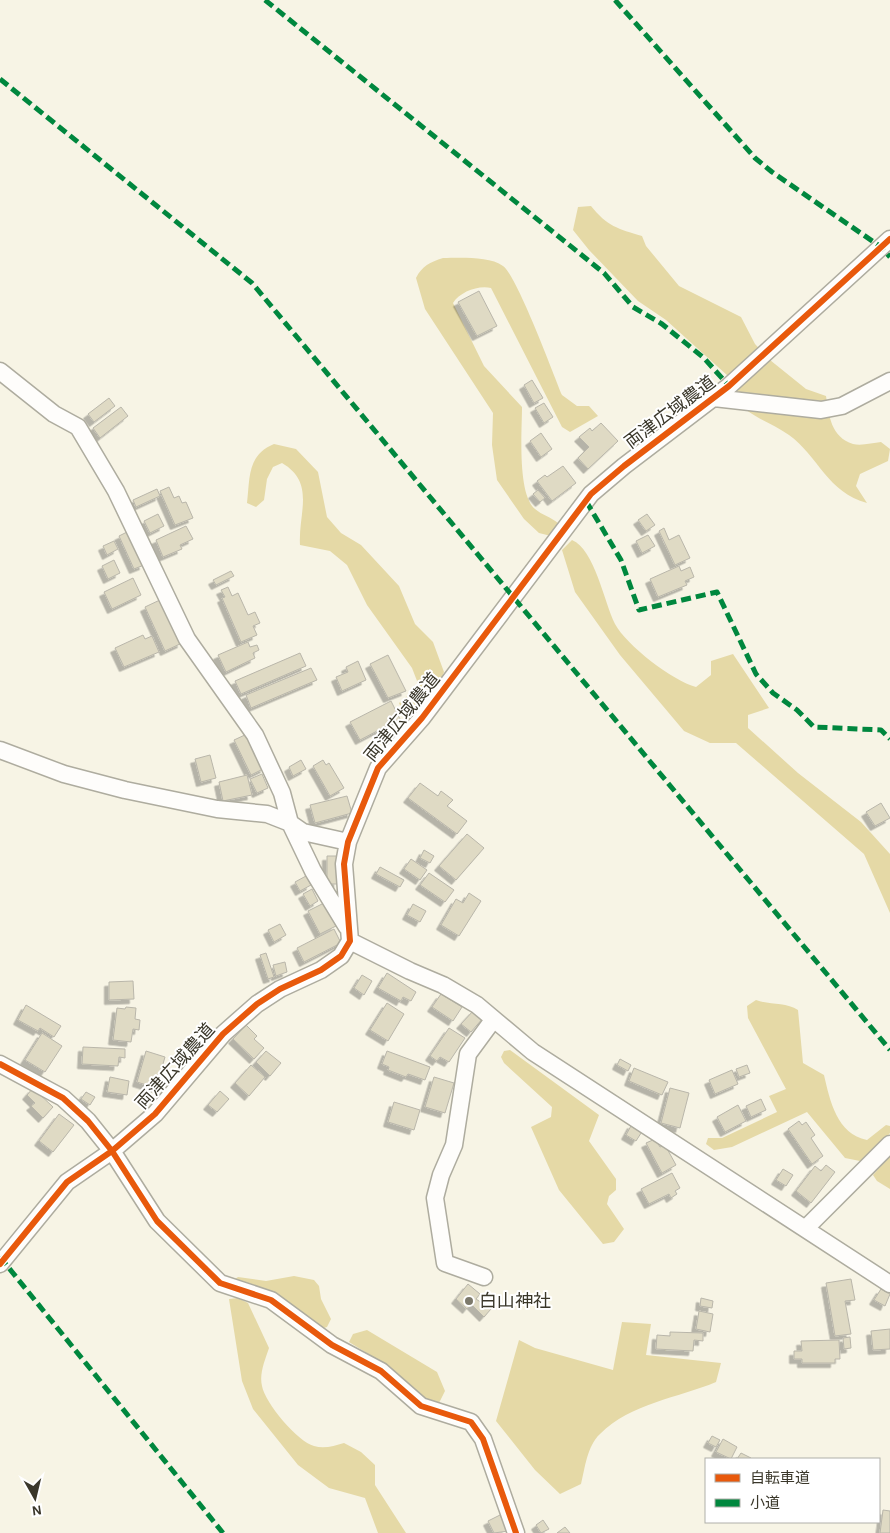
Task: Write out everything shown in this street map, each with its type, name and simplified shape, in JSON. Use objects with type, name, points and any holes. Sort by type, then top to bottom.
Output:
[{"type":"street","name":"両津広域農道","points":[[0,1264],[67,1182],[112,1151],[155,1114],[223,1034],[257,1004],[280,989],[322,970],[341,956],[348,934],[344,864],[348,842],[378,768],[422,718],[591,494],[624,466],[714,398],[890,238]]},
{"type":"street","points":[[0,371],[54,414],[78,427],[116,490],[187,639],[255,735],[282,793],[290,823],[320,887],[348,934],[410,971],[443,985],[477,1005],[533,1052],[890,1284]]},
{"type":"street","points":[[714,398],[821,410],[842,406],[890,380]]},
{"type":"street","points":[[0,750],[64,774],[124,790],[216,809],[268,814],[290,823],[303,832],[348,842]]},
{"type":"street","points":[[484,1277],[445,1263],[435,1198],[441,1175],[454,1145],[468,1054],[493,1020]]},
{"type":"street","points":[[0,1064],[63,1098],[88,1121],[112,1151],[158,1221],[220,1282],[271,1300],[332,1345],[381,1371],[421,1406],[470,1422],[483,1439],[516,1533]]},
{"type":"street","points":[[806,1228],[890,1144]]},
{"type":"shaded area","points":[[591,206],[602,218],[614,226],[642,236],[646,246],[679,286],[741,317],[755,344],[770,360],[806,389],[826,396],[832,425],[846,441],[856,445],[881,442],[890,449],[888,461],[860,474],[856,486],[867,503],[842,491],[789,435],[743,407],[730,392],[738,385],[666,320],[638,301],[589,250],[573,230],[578,207]]},
{"type":"shaded area","points":[[443,258],[482,259],[503,266],[517,287],[562,395],[577,406],[589,406],[598,416],[570,432],[562,427],[491,288],[475,289],[456,299],[453,303],[484,366],[522,407],[521,445],[525,490],[529,501],[535,509],[558,523],[556,532],[551,536],[539,533],[524,519],[497,480],[492,445],[493,413],[425,309],[416,278],[427,265]]},
{"type":"shaded area","points":[[274,444],[296,449],[318,472],[327,517],[341,533],[361,545],[399,586],[415,624],[433,642],[444,672],[438,687],[412,718],[406,720],[399,703],[419,686],[412,668],[367,605],[347,565],[330,551],[300,545],[303,499],[299,480],[282,463],[273,467],[267,479],[264,500],[256,507],[247,503],[254,461],[259,454]]},
{"type":"shaded area","points":[[572,540],[587,554],[593,565],[615,624],[639,652],[663,670],[675,678],[696,687],[711,675],[711,661],[733,654],[769,708],[748,715],[748,728],[798,773],[861,822],[890,854],[890,913],[864,854],[736,743],[710,743],[684,731],[620,655],[575,592],[562,550]]},
{"type":"shaded area","points":[[756,1000],[793,1007],[798,1010],[803,1063],[824,1075],[836,1115],[848,1131],[857,1137],[867,1140],[886,1125],[890,1126],[890,1133],[865,1162],[845,1158],[807,1112],[732,1147],[714,1150],[706,1144],[708,1138],[722,1138],[777,1112],[769,1096],[786,1089],[748,1018],[747,1006]]},
{"type":"shaded area","points":[[510,1050],[599,1115],[589,1141],[616,1179],[616,1190],[609,1196],[607,1204],[624,1229],[614,1242],[603,1244],[559,1190],[531,1127],[551,1117],[552,1107],[504,1063],[501,1057],[504,1051]]},
{"type":"shaded area","points":[[890,1156],[890,1189],[877,1181],[873,1175]]},
{"type":"shaded area","points":[[294,1276],[314,1280],[319,1286],[321,1299],[331,1319],[327,1327],[321,1329],[302,1321],[281,1296],[234,1280],[238,1277],[266,1281]]},
{"type":"shaded area","points":[[238,1298],[248,1303],[269,1348],[261,1381],[269,1402],[291,1430],[307,1443],[322,1447],[344,1443],[361,1452],[375,1465],[375,1485],[406,1533],[378,1533],[365,1498],[329,1488],[298,1465],[253,1409],[242,1381],[229,1299]]},
{"type":"shaded area","points":[[622,1322],[651,1324],[646,1355],[721,1363],[716,1382],[640,1408],[612,1424],[600,1434],[592,1445],[581,1484],[560,1494],[535,1470],[496,1421],[519,1340],[535,1348],[613,1370]]},
{"type":"shaded area","points":[[367,1330],[437,1372],[445,1391],[439,1403],[426,1400],[378,1360],[349,1342],[353,1334]]},
{"type":"building","points":[[479,291],[497,326],[477,336],[458,302]]},
{"type":"building","points":[[532,380],[543,398],[534,403],[524,385]]},
{"type":"building","points":[[109,398],[115,406],[94,422],[88,414]]},
{"type":"building","points":[[544,403],[553,417],[544,423],[535,408]]},
{"type":"building","points":[[121,407],[128,416],[100,438],[93,428]]},
{"type":"building","points":[[601,423],[618,441],[588,469],[578,458],[589,447],[579,437],[590,428],[592,431]]},
{"type":"building","points":[[541,433],[552,449],[541,457],[530,441]]},
{"type":"building","points":[[563,466],[576,483],[552,501],[537,481],[545,475],[547,477]]},
{"type":"building","points":[[169,487],[174,498],[179,496],[182,503],[186,502],[193,518],[175,525],[160,491]]},
{"type":"building","points":[[157,489],[160,496],[136,507],[133,500]]},
{"type":"building","points":[[538,490],[545,498],[540,502],[533,494]]},
{"type":"building","points":[[158,514],[164,526],[150,533],[144,521]]},
{"type":"building","points":[[647,514],[655,525],[646,531],[638,520]]},
{"type":"building","points":[[186,526],[193,539],[180,545],[182,549],[163,557],[156,540]]},
{"type":"building","points":[[664,528],[669,540],[679,535],[690,558],[675,565],[659,531]]},
{"type":"building","points":[[129,531],[144,565],[134,569],[119,536]]},
{"type":"building","points":[[648,535],[655,546],[642,553],[636,541]]},
{"type":"building","points":[[114,541],[118,549],[107,555],[103,546]]},
{"type":"building","points":[[114,560],[120,573],[108,579],[102,566]]},
{"type":"building","points":[[679,566],[681,571],[690,567],[694,577],[685,581],[687,585],[658,597],[650,579]]},
{"type":"building","points":[[231,571],[234,576],[216,585],[213,580]]},
{"type":"building","points":[[133,578],[141,595],[112,609],[104,592]]},
{"type":"building","points":[[228,587],[232,596],[238,593],[248,615],[255,612],[260,623],[253,626],[257,635],[241,642],[222,598],[225,597],[221,590]]},
{"type":"building","points":[[162,599],[182,643],[165,651],[145,607]]},
{"type":"building","points":[[143,635],[145,639],[152,636],[159,652],[124,667],[115,648]]},
{"type":"building","points":[[248,642],[250,647],[257,645],[259,650],[253,653],[255,658],[226,672],[218,655]]},
{"type":"building","points":[[300,653],[306,666],[241,694],[235,681]]},
{"type":"building","points":[[388,655],[406,691],[388,698],[370,664]]},
{"type":"building","points":[[358,661],[366,680],[342,691],[336,677],[348,672],[346,667]]},
{"type":"building","points":[[311,668],[317,680],[251,708],[246,695]]},
{"type":"building","points":[[391,701],[400,719],[360,740],[350,722]]},
{"type":"building","points":[[247,734],[265,768],[251,775],[234,740]]},
{"type":"building","points":[[210,755],[216,778],[201,782],[195,759]]},
{"type":"building","points":[[301,760],[306,769],[293,776],[289,767]]},
{"type":"building","points":[[323,760],[326,765],[329,763],[344,788],[330,796],[313,766]]},
{"type":"building","points":[[262,774],[268,788],[257,793],[250,779]]},
{"type":"building","points":[[247,775],[252,795],[223,801],[219,782]]},
{"type":"building","points":[[420,783],[438,796],[441,791],[453,800],[447,806],[467,821],[457,834],[408,798]]},
{"type":"building","points":[[347,796],[352,813],[315,823],[310,805]]},
{"type":"building","points":[[881,803],[890,818],[875,826],[866,812]]},
{"type":"building","points":[[467,834],[484,848],[456,880],[439,866]]},
{"type":"building","points":[[424,850],[434,856],[430,863],[420,858]]},
{"type":"building","points":[[327,856],[338,856],[338,884],[327,884]]},
{"type":"building","points":[[411,859],[427,870],[420,880],[404,869]]},
{"type":"building","points":[[380,867],[404,880],[400,887],[376,874]]},
{"type":"building","points":[[429,873],[454,890],[445,902],[420,885]]},
{"type":"building","points":[[306,876],[311,885],[300,891],[295,882]]},
{"type":"building","points":[[312,889],[318,901],[310,906],[303,894]]},
{"type":"building","points":[[469,893],[481,901],[459,936],[441,925],[456,899],[463,903]]},
{"type":"building","points":[[324,903],[336,926],[320,934],[308,911]]},
{"type":"building","points":[[413,904],[426,911],[420,922],[407,915]]},
{"type":"building","points":[[280,924],[286,935],[274,942],[268,930]]},
{"type":"building","points":[[334,929],[341,943],[304,962],[297,948]]},
{"type":"building","points":[[266,953],[274,977],[268,979],[260,955]]},
{"type":"building","points":[[285,962],[287,972],[276,976],[273,965]]},
{"type":"building","points":[[387,973],[416,992],[411,1001],[403,997],[401,1001],[378,988]]},
{"type":"building","points":[[362,975],[372,981],[364,995],[354,988]]},
{"type":"building","points":[[133,981],[134,999],[109,1000],[109,982]]},
{"type":"building","points":[[441,994],[462,1007],[453,1021],[432,1007]]},
{"type":"building","points":[[387,1003],[404,1014],[388,1041],[370,1030]]},
{"type":"building","points":[[26,1005],[61,1026],[54,1037],[40,1028],[38,1031],[18,1020]]},
{"type":"building","points":[[126,1007],[136,1008],[135,1019],[140,1020],[139,1030],[133,1029],[131,1042],[113,1040],[117,1008],[125,1009]]},
{"type":"building","points":[[474,1010],[483,1018],[471,1032],[461,1024]]},
{"type":"building","points":[[246,1025],[257,1036],[254,1039],[264,1048],[254,1059],[233,1039]]},
{"type":"building","points":[[449,1028],[465,1038],[449,1062],[440,1057],[437,1061],[430,1056]]},
{"type":"building","points":[[42,1033],[62,1046],[45,1072],[25,1060]]},
{"type":"building","points":[[83,1047],[125,1049],[125,1058],[119,1057],[118,1066],[82,1064]]},
{"type":"building","points":[[146,1051],[165,1057],[156,1088],[137,1082]]},
{"type":"building","points":[[266,1051],[281,1063],[270,1076],[256,1062]]},
{"type":"building","points":[[387,1051],[430,1067],[425,1080],[408,1074],[406,1077],[388,1070],[389,1067],[382,1064]]},
{"type":"building","points":[[620,1059],[631,1065],[628,1071],[617,1065]]},
{"type":"building","points":[[251,1065],[265,1077],[249,1096],[235,1083]]},
{"type":"building","points":[[747,1065],[750,1073],[739,1077],[736,1069]]},
{"type":"building","points":[[634,1068],[668,1082],[662,1095],[629,1081]]},
{"type":"building","points":[[732,1070],[738,1084],[715,1094],[709,1080]]},
{"type":"building","points":[[110,1077],[129,1081],[127,1095],[107,1092]]},
{"type":"building","points":[[434,1077],[454,1083],[445,1113],[425,1107]]},
{"type":"building","points":[[33,1088],[53,1107],[43,1118],[31,1106],[35,1103],[27,1095]]},
{"type":"building","points":[[670,1088],[689,1093],[680,1128],[661,1123]]},
{"type":"building","points":[[220,1091],[229,1099],[217,1112],[208,1105]]},
{"type":"building","points":[[86,1092],[95,1097],[90,1105],[81,1099]]},
{"type":"building","points":[[761,1099],[766,1110],[751,1117],[746,1106]]},
{"type":"building","points":[[394,1102],[420,1110],[414,1130],[388,1122]]},
{"type":"building","points":[[738,1105],[746,1121],[725,1132],[717,1117]]},
{"type":"building","points":[[59,1114],[74,1125],[53,1152],[39,1141]]},
{"type":"building","points":[[799,1121],[802,1125],[806,1122],[815,1135],[811,1138],[823,1156],[812,1164],[788,1129]]},
{"type":"building","points":[[632,1124],[643,1130],[636,1141],[626,1135]]},
{"type":"building","points":[[655,1139],[660,1147],[665,1145],[676,1165],[662,1173],[646,1143]]},
{"type":"building","points":[[826,1165],[835,1172],[811,1203],[796,1191],[815,1166],[821,1171]]},
{"type":"building","points":[[783,1169],[793,1175],[786,1186],[776,1180]]},
{"type":"building","points":[[672,1173],[680,1188],[675,1191],[677,1194],[671,1198],[669,1194],[649,1204],[641,1189]]},
{"type":"building","points":[[851,1279],[855,1300],[845,1301],[851,1334],[835,1336],[826,1283]]},
{"type":"building","name":"白山神社","points":[[468,1284],[480,1294],[476,1299],[491,1309],[484,1317],[471,1304],[467,1309],[456,1299]]},
{"type":"building","points":[[881,1289],[890,1294],[885,1306],[874,1300]]},
{"type":"building","points":[[701,1298],[713,1301],[712,1308],[700,1306]]},
{"type":"building","points":[[699,1311],[713,1314],[710,1332],[696,1329]]},
{"type":"building","points":[[890,1329],[890,1349],[873,1350],[871,1331]]},
{"type":"building","points":[[670,1332],[703,1333],[703,1341],[694,1340],[693,1351],[656,1349],[657,1335],[670,1336]]},
{"type":"building","points":[[850,1337],[851,1348],[844,1349],[843,1338]]},
{"type":"building","points":[[839,1340],[840,1359],[835,1359],[835,1363],[802,1363],[802,1359],[794,1359],[794,1351],[802,1351],[801,1341]]},
{"type":"building","points":[[712,1436],[720,1440],[716,1447],[708,1443]]},
{"type":"building","points":[[723,1439],[737,1447],[732,1458],[716,1452]]},
{"type":"building","points":[[741,1453],[751,1458],[738,1458]]},
{"type":"building","points":[[883,1510],[890,1511],[890,1533],[880,1533]]},
{"type":"building","points":[[500,1515],[508,1531],[494,1533],[488,1521]]},
{"type":"building","points":[[543,1520],[549,1529],[541,1533],[536,1525]]},
{"type":"building","points":[[565,1527],[570,1533],[557,1533]]},
{"type":"marked path","points":[[265,0],[604,273],[633,307],[662,324],[704,358],[729,386]]},
{"type":"marked path","points":[[615,0],[755,158],[772,172],[881,247],[890,257]]},
{"type":"marked path","points":[[0,79],[252,283],[890,1050]]},
{"type":"marked path","points":[[586,501],[621,560],[639,610],[717,592],[756,674],[773,693],[797,710],[814,727],[881,730],[890,739]]},
{"type":"marked path","points":[[0,1257],[223,1533]]},
{"type":"cycle path","points":[[0,1264],[67,1182],[112,1151],[155,1114],[223,1034],[257,1004],[280,989],[321,970],[341,956],[350,941],[344,864],[348,842],[378,768],[422,718],[591,494],[624,466],[729,386],[890,239]]},
{"type":"cycle path","points":[[0,1064],[63,1098],[88,1121],[112,1151],[157,1221],[220,1283],[271,1300],[332,1345],[381,1371],[421,1406],[471,1422],[483,1439],[516,1533]]},
{"type":"place","name":"白山神社","points":[[469,1301]]}]
